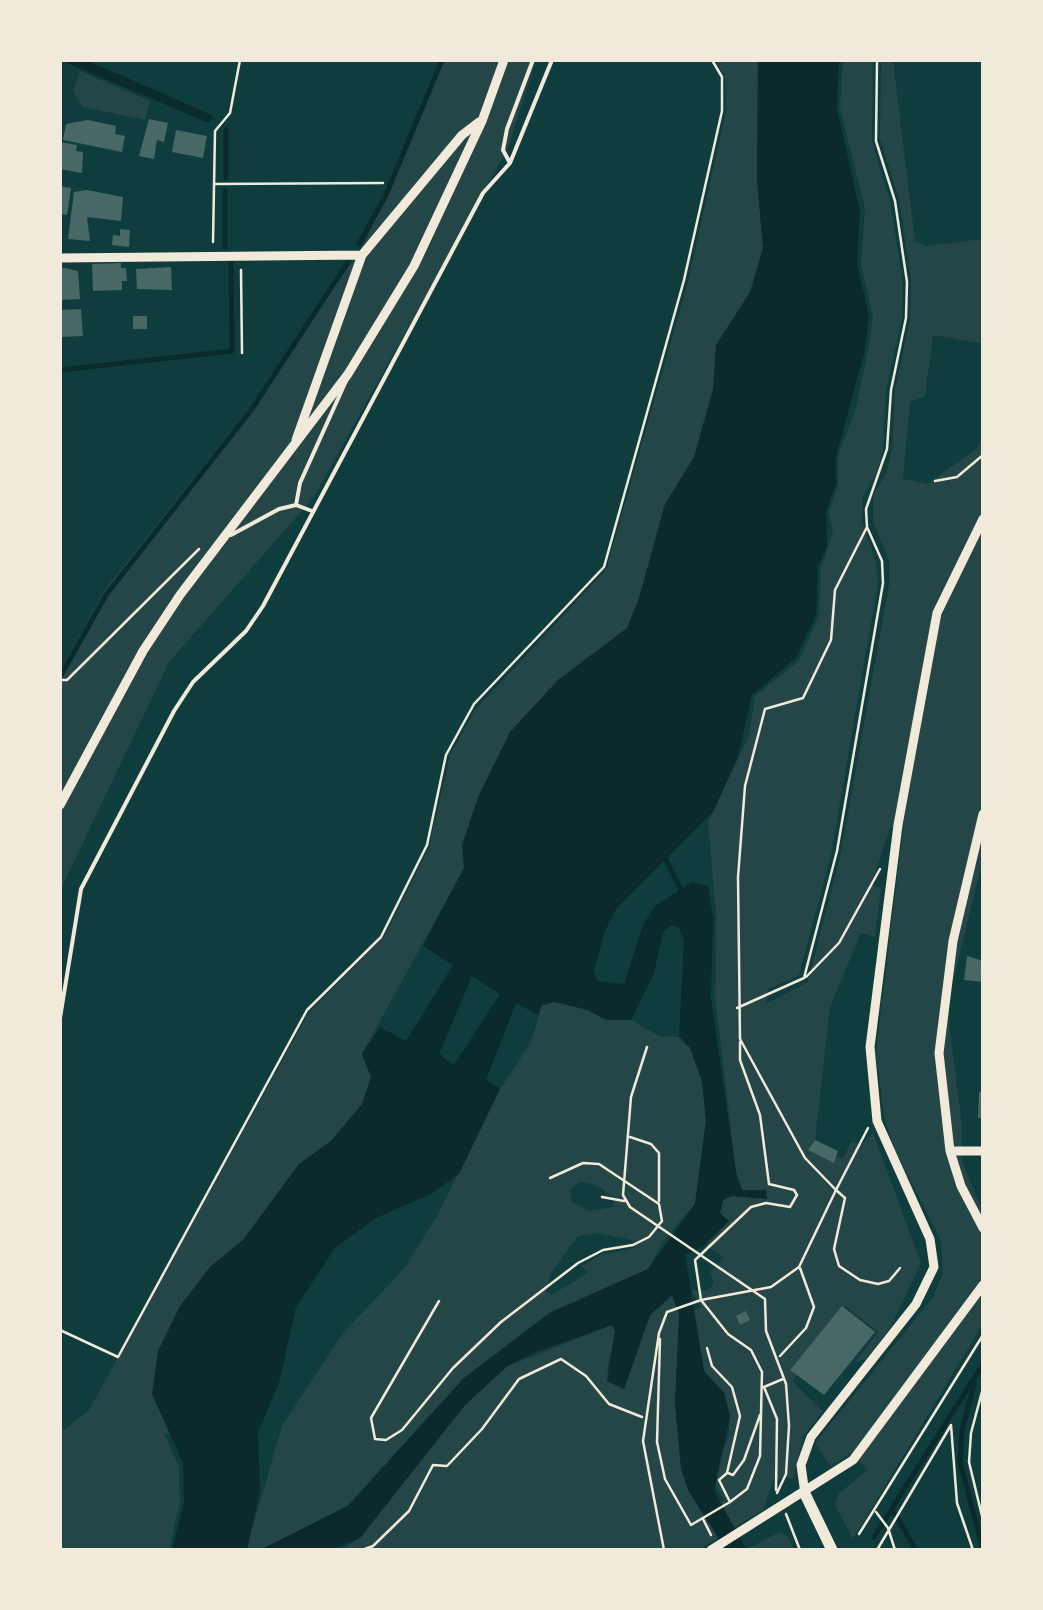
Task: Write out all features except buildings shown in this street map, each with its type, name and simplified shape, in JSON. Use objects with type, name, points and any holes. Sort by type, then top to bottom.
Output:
[{"type":"street","points":[[60,804],[143,652],[348,374],[414,266],[482,121],[504,60]]},
{"type":"street","points":[[294,446],[362,255],[462,135],[482,121]]},
{"type":"street","points":[[60,258],[213,253],[362,255]]},
{"type":"street","points":[[832,1550],[805,1494],[801,1465],[811,1436],[916,1304],[934,1267],[930,1239],[878,1121],[870,1048],[893,859],[937,613],[983,518]]},
{"type":"street","points":[[983,814],[941,1010],[939,1053],[950,1151],[961,1186],[983,1228]]},
{"type":"street","points":[[950,1151],[983,1150]]},
{"type":"street","points":[[714,1548],[805,1494],[853,1460],[983,1284]]},
{"type":"lane","points":[[510,162],[503,150],[507,129],[534,60]]},
{"type":"lane","points":[[60,1018],[81,889],[174,710],[193,682],[246,630],[483,192],[510,162],[552,60]]},
{"type":"lane","points":[[296,505],[300,483],[342,400],[348,374]]},
{"type":"lane","points":[[222,540],[279,509],[296,505],[312,512]]},
{"type":"path","points":[[213,253],[215,131],[230,114],[240,60]]},
{"type":"path","points":[[60,1330],[118,1356],[306,1010],[381,938],[426,845],[446,754],[474,704],[604,567],[684,280],[722,111],[722,77],[712,60]]},
{"type":"path","points":[[777,1493],[777,1419],[762,1372],[750,1350],[728,1334],[701,1300],[695,1260],[751,1207],[796,1203],[794,1190],[769,1184],[760,1114],[740,1060],[738,877],[746,786],[764,710],[803,698],[831,640],[835,590],[867,527],[870,493],[887,449],[890,390],[906,318],[907,282],[895,200],[876,140],[877,60]]},
{"type":"path","points":[[213,184],[383,183]]},
{"type":"path","points":[[241,254],[242,353]]},
{"type":"path","points":[[934,481],[957,477],[983,455]]},
{"type":"path","points":[[804,978],[837,851],[883,583],[882,561],[867,527]]},
{"type":"path","points":[[60,680],[67,680],[204,544],[222,540]]},
{"type":"path","points":[[737,1008],[804,978],[838,943],[882,865],[893,859]]},
{"type":"path","points":[[740,1040],[804,1158],[845,1198],[834,1249],[839,1266],[860,1280],[878,1284],[889,1281],[900,1268]]},
{"type":"path","points":[[648,1047],[630,1097],[626,1200],[648,1220],[765,1299],[766,1332],[784,1378],[789,1426],[786,1474]]},
{"type":"path","points":[[664,1550],[652,1502],[644,1418],[659,1332],[668,1312],[701,1300],[771,1287],[800,1267],[862,1133],[878,1121]]},
{"type":"path","points":[[439,1300],[372,1418],[375,1439],[386,1440],[402,1430],[452,1368],[501,1322],[578,1264],[602,1250],[633,1245],[650,1237],[662,1221],[659,1154],[651,1144],[628,1136]]},
{"type":"path","points":[[550,1178],[583,1162],[599,1164],[624,1177],[659,1204]]},
{"type":"path","points":[[602,1197],[619,1203],[626,1200]]},
{"type":"path","points":[[778,1358],[806,1328],[814,1308],[800,1267]]},
{"type":"path","points":[[659,1332],[656,1442],[665,1479],[690,1525],[747,1488],[760,1456],[761,1410]]},
{"type":"path","points":[[858,1534],[983,1334]]},
{"type":"path","points":[[707,1348],[712,1366],[732,1387],[740,1416],[727,1472],[720,1480],[730,1502]]},
{"type":"path","points":[[362,1550],[373,1546],[410,1511],[433,1465],[447,1466],[482,1429],[519,1379],[561,1359],[586,1376],[609,1404],[644,1418]]},
{"type":"path","points":[[764,1387],[784,1378]]},
{"type":"path","points":[[727,1472],[732,1475],[755,1439],[764,1387]]},
{"type":"path","points":[[983,1388],[971,1433],[970,1462],[983,1520]]},
{"type":"path","points":[[877,1550],[951,1425],[957,1503],[973,1550]]},
{"type":"path","points":[[875,1511],[888,1528],[895,1550]]},
{"type":"path","points":[[703,1518],[714,1548]]},
{"type":"shaded area","points":[[60,60],[86,60],[214,116],[209,123]]},
{"type":"shaded area","points":[[439,60],[536,60],[508,148],[314,497],[169,662],[60,891],[60,671],[104,591],[251,406],[364,245]]},
{"type":"shaded area","points":[[716,60],[758,60],[757,179],[763,248],[675,623],[464,868],[362,1054],[371,1077],[363,1104],[331,1141],[299,1164],[243,1240],[210,1267],[152,1394],[171,1435],[164,1433],[179,1467],[180,1502],[169,1550],[60,1550],[60,1428],[64,1430],[89,1410],[309,1012],[384,937],[429,847],[450,755],[475,710],[606,570],[688,282],[726,111],[725,77]]},
{"type":"shaded area","points":[[758,60],[839,60],[837,108],[860,211],[857,264],[869,316],[864,354],[836,456],[836,484],[826,512],[827,547],[818,566],[816,615],[796,658],[752,695],[738,756],[713,812],[616,909],[594,970],[597,981],[624,984],[643,925],[655,906],[692,882],[708,886],[713,918],[711,998],[736,1172],[742,1190],[766,1190],[767,1199],[732,1196],[723,1200],[720,1213],[729,1221],[705,1245],[685,1255],[704,1371],[724,1393],[730,1416],[714,1491],[747,1550],[726,1550],[688,1490],[681,1468],[675,1403],[679,1315],[672,1295],[650,1315],[624,1389],[607,1381],[615,1331],[612,1325],[535,1352],[507,1366],[465,1405],[360,1538],[331,1550],[260,1550],[348,1506],[464,1378],[550,1313],[648,1269],[695,1204],[706,1121],[702,1081],[690,1048],[679,1037],[684,940],[679,928],[671,925],[663,933],[654,973],[631,1020],[606,1020],[588,1010],[554,1002],[542,1005],[538,1015],[516,1003],[486,1080],[500,1089],[459,1174],[431,1194],[376,1218],[335,1248],[296,1307],[279,1383],[258,1432],[260,1490],[247,1550],[172,1550],[184,1502],[183,1463],[152,1394],[158,1351],[180,1306],[210,1267],[243,1240],[299,1164],[331,1141],[362,1104],[371,1077],[362,1054],[380,1027],[406,1041],[453,965],[423,946],[464,868],[462,845],[478,797],[510,732],[558,680],[627,628],[665,504],[694,457],[713,389],[716,345],[750,292],[763,248],[757,179]],"holes":[[[472,976],[500,994],[454,1065],[439,1054]]]},
{"type":"shaded area","points":[[843,60],[873,60],[872,141],[890,201],[903,283],[902,318],[886,390],[883,449],[878,470],[863,497],[862,521],[876,562],[878,583],[831,855],[799,975],[768,989],[766,1004],[808,982],[841,852],[889,584],[889,560],[873,522],[873,495],[886,474],[892,449],[895,390],[910,318],[911,282],[899,199],[880,139],[881,60],[893,60],[915,241],[925,246],[983,239],[983,344],[933,335],[925,396],[910,402],[903,479],[928,484],[977,448],[983,436],[983,859],[947,1005],[962,1126],[962,1162],[983,1211],[983,1324],[853,1539],[835,1505],[839,1493],[868,1470],[850,1453],[831,1467],[815,1443],[934,1296],[943,1272],[941,1241],[896,1152],[884,1117],[876,1051],[903,830],[890,828],[871,885],[881,888],[875,937],[861,933],[830,1007],[815,1140],[808,1150],[834,1162],[836,1157],[843,1159],[851,1142],[862,1144],[873,1133],[921,1263],[890,1328],[866,1359],[855,1362],[878,1332],[844,1305],[790,1369],[797,1375],[792,1381],[823,1411],[803,1437],[793,1478],[774,1479],[763,1510],[698,1550],[341,1550],[360,1538],[465,1405],[508,1366],[612,1325],[616,1330],[607,1370],[624,1389],[650,1315],[673,1295],[680,1315],[675,1403],[681,1468],[700,1511],[724,1500],[716,1487],[716,1469],[729,1435],[730,1416],[724,1393],[704,1371],[694,1311],[701,1307],[691,1291],[709,1290],[714,1283],[710,1272],[724,1258],[705,1245],[728,1221],[720,1213],[723,1200],[732,1196],[767,1198],[765,1190],[742,1190],[736,1172],[715,996],[716,917],[708,822],[749,736],[755,696],[799,661],[819,615],[821,568],[833,532],[829,512],[838,485],[838,456],[856,408],[868,351],[873,317],[861,265],[865,208],[840,108]]},
{"type":"shaded area","points":[[80,71],[150,101],[145,120],[83,107],[73,91]]},
{"type":"shaded area","points":[[554,1001],[588,1010],[606,1020],[631,1020],[659,1036],[679,1037],[690,1048],[702,1081],[706,1121],[695,1204],[664,1240],[648,1269],[550,1312],[464,1378],[347,1506],[260,1550],[246,1550],[282,1426],[343,1333],[404,1269],[437,1216],[500,1089],[531,1042],[542,1005]],"holes":[[[580,1182],[597,1185],[616,1200],[613,1207],[589,1211],[571,1201],[570,1190]],[[595,1233],[632,1240],[635,1248],[600,1255],[582,1266],[588,1273],[551,1295],[546,1291],[551,1273],[578,1236]]]},
{"type":"shaded area","points":[[780,1532],[788,1537],[794,1550],[745,1550]]},
{"type":"waterway","points":[[359,244],[386,195],[442,60]]},
{"type":"waterway","points":[[226,130],[226,178]]},
{"type":"waterway","points":[[225,191],[225,247]]},
{"type":"waterway","points":[[60,370],[232,351],[231,262]]},
{"type":"waterway","points":[[60,677],[106,595],[252,409],[348,262]]},
{"type":"waterway","points":[[663,854],[683,894]]},
{"type":"waterway","points":[[874,1537],[983,1364]]},
{"type":"waterway","points":[[974,1384],[962,1430],[960,1462],[983,1549]]},
{"type":"waterway","points":[[892,1509],[916,1550]]}]
